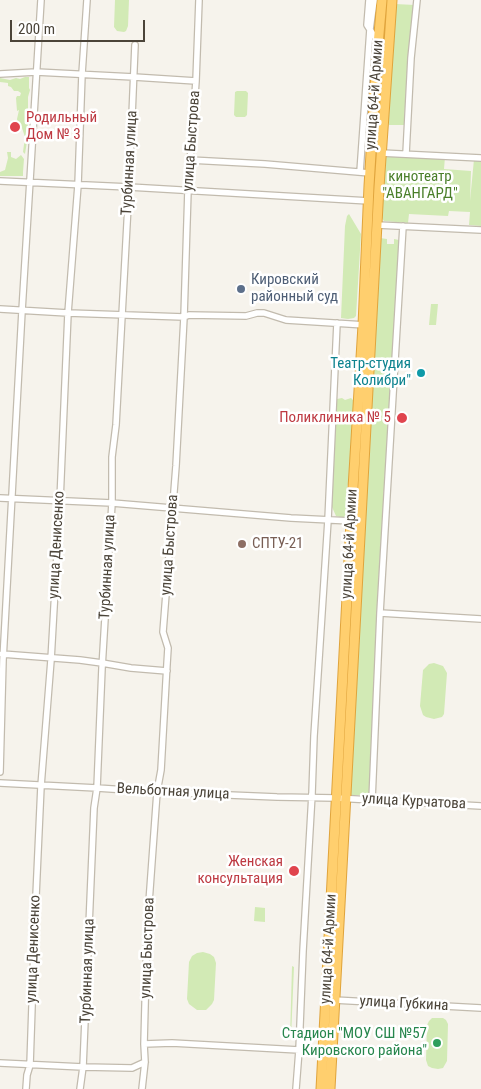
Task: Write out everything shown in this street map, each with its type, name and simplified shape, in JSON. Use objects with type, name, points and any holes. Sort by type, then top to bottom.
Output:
[{"type":"highway","name":"улица 64-й Армии","points":[[321,1089],[346,798],[367,419],[370,173],[382,0]]},
{"type":"highway","name":"улица 64-й Армии","points":[[330,1089],[330,1000],[336,798],[351,521],[357,418],[377,225],[392,0]]},
{"type":"highway","points":[[357,418],[367,419]]},
{"type":"street","points":[[0,772],[2,654],[41,0]]},
{"type":"street","name":"улица Денисенко","points":[[26,1089],[30,1065],[41,786],[60,501],[68,313],[78,185],[87,0]]},
{"type":"street","name":"улица Быстрова","points":[[142,1089],[145,1062],[147,930],[157,792],[161,770],[167,671],[168,648],[163,632],[173,508],[184,317],[188,190],[196,81],[199,0]]},
{"type":"street","points":[[369,0],[367,25],[378,44]]},
{"type":"street","points":[[360,172],[370,29],[374,0]]},
{"type":"street","points":[[406,154],[411,58],[417,0]]},
{"type":"street","name":"Турбинная улица","points":[[80,1089],[84,1067],[94,808],[97,788],[102,663],[112,503],[112,457],[116,425],[129,187],[134,45]]},
{"type":"street","points":[[0,74],[36,72],[134,76],[196,81]]},
{"type":"street","points":[[381,153],[481,158]]},
{"type":"street","points":[[190,160],[370,173]]},
{"type":"street","points":[[0,181],[369,201]]},
{"type":"street","points":[[377,225],[481,230]]},
{"type":"street","points":[[372,800],[380,613],[403,226]]},
{"type":"street","points":[[0,309],[184,317],[189,315],[246,316],[264,313],[286,320],[368,325]]},
{"type":"street","name":"улица 64-й Армии","points":[[296,1089],[314,736],[328,520],[337,323]]},
{"type":"street","points":[[0,498],[112,503],[351,521]]},
{"type":"street","points":[[380,613],[481,619]]},
{"type":"street","points":[[2,654],[167,671]]},
{"type":"street","name":"Вельботная улица","points":[[0,783],[157,792],[346,798]]},
{"type":"street","name":"улица Курчатова","points":[[346,798],[481,806]]},
{"type":"street","name":"улица Губкина","points":[[330,1000],[481,1008]]},
{"type":"street","points":[[144,1044],[172,1043],[299,1050]]},
{"type":"street","points":[[0,1063],[132,1068],[145,1062]]},
{"type":"green space","points":[[115,0],[129,0],[128,26],[124,32],[117,31],[114,27]]},
{"type":"green space","points":[[395,4],[415,5],[407,72],[404,125],[389,125]]},
{"type":"green space","points":[[386,5],[370,317],[366,315],[379,67]]},
{"type":"green space","points":[[29,77],[30,90],[28,97],[28,135],[25,154],[23,152],[25,137],[22,128],[18,125],[17,119],[19,110],[17,111],[16,98],[21,93],[14,91],[8,86],[8,83],[0,82],[0,78],[10,80]]},
{"type":"green space","points":[[246,91],[248,93],[247,115],[245,117],[236,117],[234,115],[235,92]]},
{"type":"green space","points":[[7,152],[11,152],[11,157],[16,159],[21,155],[24,159],[23,176],[0,176],[0,172],[5,170],[8,158]]},
{"type":"green space","name":"кинотеатр \"АВАНГАРД\"","points":[[387,156],[445,157],[444,169],[471,171],[470,201],[474,159],[481,159],[481,226],[469,225],[470,212],[449,211],[448,216],[409,214],[408,223],[384,221],[381,217],[384,161]]},
{"type":"green space","points":[[349,214],[361,234],[356,316],[348,319],[341,318],[345,226]]},
{"type":"green space","points":[[380,238],[387,239],[387,244],[394,244],[394,239],[399,240],[377,606],[369,795],[350,795]]},
{"type":"green space","points":[[431,304],[438,304],[436,325],[429,325]]},
{"type":"green space","points":[[342,398],[345,400],[351,398],[354,401],[350,455],[351,472],[347,488],[349,492],[347,498],[349,511],[344,518],[336,516],[331,499],[335,440],[333,434],[336,420],[335,401]]},
{"type":"green space","points":[[361,430],[342,792],[340,791],[359,432]]},
{"type":"green space","points":[[434,663],[443,666],[447,673],[444,714],[442,717],[434,719],[423,715],[420,706],[423,670],[429,664]]},
{"type":"green space","points":[[340,807],[341,809],[331,993],[330,992]]},
{"type":"green space","points":[[255,907],[265,908],[265,922],[254,921]]},
{"type":"green space","points":[[203,952],[214,957],[216,963],[214,1000],[206,1010],[197,1010],[189,1004],[187,999],[189,962],[192,956]]},
{"type":"green space","points":[[292,966],[294,967],[290,1038]]},
{"type":"green space","name":"Стадион \"МОУ СШ №57 Кировского района\"","points":[[432,1018],[443,1018],[448,1024],[447,1061],[443,1068],[438,1069],[428,1066],[426,1060],[427,1025]]},
{"type":"place","name":"Родильный Дом № 3","points":[[15,127]]},
{"type":"place","name":"Кировский районный суд","points":[[241,289]]},
{"type":"place","name":"Театр-студия Колибри\"","points":[[421,373]]},
{"type":"place","name":"Поликлиника № 5","points":[[402,418]]},
{"type":"place","name":"СПТУ-21","points":[[242,544]]},
{"type":"place","name":"Женская консультация","points":[[294,871]]},
{"type":"place","name":"Стадион \"МОУ СШ №57 Кировского района\"","points":[[437,1043]]}]
